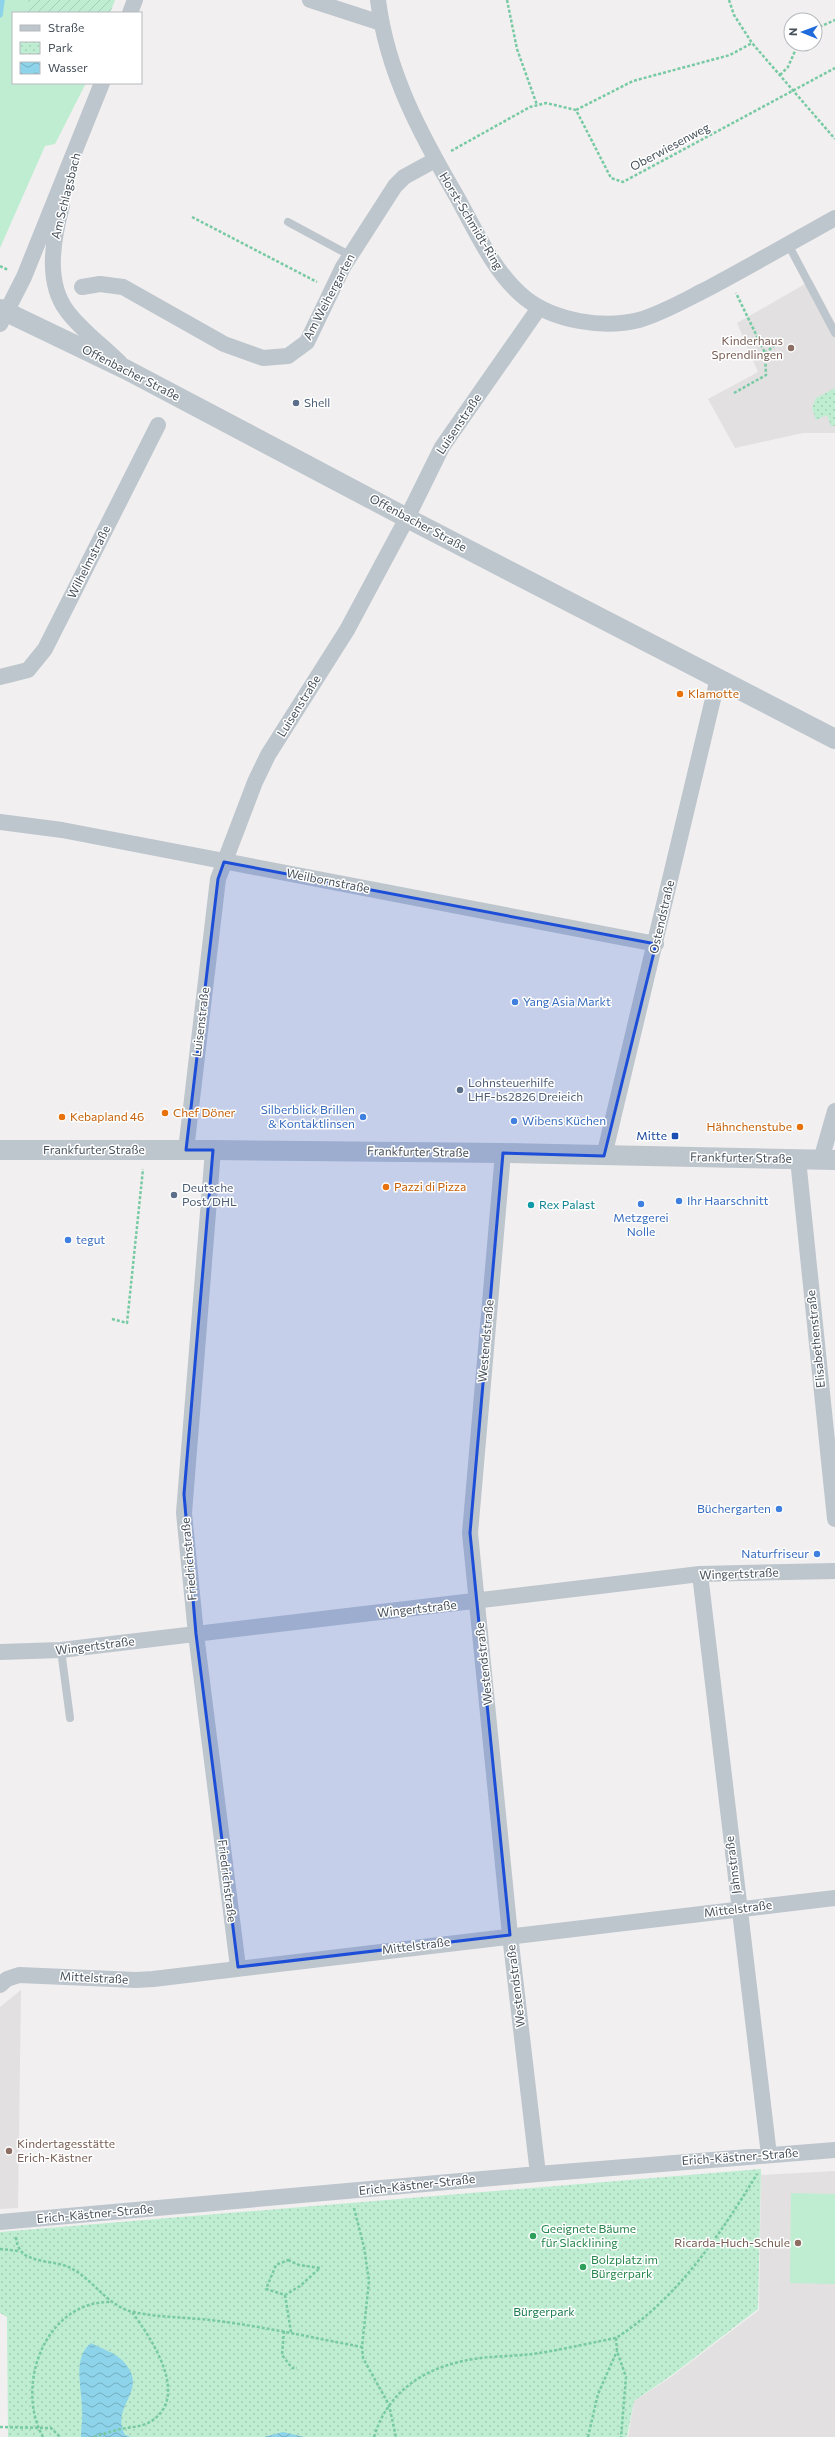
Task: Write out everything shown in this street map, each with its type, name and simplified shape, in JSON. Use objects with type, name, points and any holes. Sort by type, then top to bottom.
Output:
[{"type":"street","points":[[130,12],[135,0]]},
{"type":"street","points":[[310,0],[380,23]]},
{"type":"street","name":"Horst-Schmidt-Ring","points":[[378,0],[380,23],[393,70],[406,103],[435,160],[492,259],[513,286],[539,308],[576,319],[620,323],[638,320],[670,308],[728,278],[835,218]]},
{"type":"street","name":"Am Schlagsbach","points":[[2,315],[24,277],[102,84]]},
{"type":"street","name":"Am Schlagsbach","points":[[80,139],[55,233],[52,269],[67,311],[127,370]]},
{"type":"street","name":"Am Weihergarten","points":[[82,287],[100,284],[123,286],[224,344],[263,358],[288,356],[307,342],[350,256],[400,181],[435,160]]},
{"type":"street","name":"Luisenstraße","points":[[186,1150],[218,879],[260,769],[347,630],[407,518],[442,447],[539,308]]},
{"type":"street","name":"Offenbacher Straße","points":[[2,315],[127,370],[407,518],[835,739]]},
{"type":"street","name":"Wilhelmstraße","points":[[0,677],[28,670],[45,649],[158,425]]},
{"type":"street","name":"Ostendstraße","points":[[604,1156],[656,944],[718,678]]},
{"type":"street","name":"Weilbornstraße","points":[[0,822],[62,830],[656,944]]},
{"type":"street","points":[[828,1160],[835,1111]]},
{"type":"street","name":"Frankfurter Straße","points":[[0,1150],[213,1150],[503,1153],[828,1160]]},
{"type":"street","name":"Friedrichstraße","points":[[213,1150],[184,1494],[185,1533],[196,1634],[238,1967]]},
{"type":"street","name":"Westendstraße","points":[[503,1153],[470,1517],[510,1936],[538,2174]]},
{"type":"street","name":"Elisabethenstraße","points":[[798,1159],[835,1519]]},
{"type":"street","name":"Wingertstraße","points":[[0,1652],[62,1650],[478,1602],[700,1574],[835,1571]]},
{"type":"street","name":"Jahnstraße","points":[[700,1574],[738,1909],[769,2155]]},
{"type":"street","name":"Mittelstraße","points":[[0,1985],[12,1976],[19,1974],[136,1980],[835,1898]]},
{"type":"street","name":"Erich-Kästner-Straße","points":[[0,2222],[350,2192],[538,2174],[835,2150]]},
{"type":"lane","points":[[288,222],[350,256]]},
{"type":"lane","points":[[788,244],[835,333]]},
{"type":"lane","points":[[62,1650],[70,1718]]},
{"type":"path","points":[[507,0],[517,49],[537,105]]},
{"type":"path","points":[[728,0],[734,15],[752,43],[835,139]]},
{"type":"path","points":[[823,25],[835,20]]},
{"type":"path","points":[[435,160],[537,105],[546,103],[576,110],[633,81],[724,57],[752,43]]},
{"type":"path","points":[[780,75],[788,67],[795,52]]},
{"type":"path","name":"Oberwiesenweg","points":[[576,110],[611,178],[623,182],[835,68]]},
{"type":"path","points":[[192,217],[333,290]]},
{"type":"path","points":[[728,278],[765,352],[766,375],[734,392]]},
{"type":"path","points":[[765,352],[774,347]]},
{"type":"path","points":[[112,1319],[127,1322],[145,1150]]},
{"type":"path","points":[[374,2437],[380,2419],[389,2405],[402,2390],[420,2376],[455,2363],[480,2358],[532,2354],[616,2338],[641,2322],[698,2260],[735,2210],[769,2155]]},
{"type":"path","points":[[350,2192],[364,2247],[369,2281],[362,2347],[363,2358],[389,2405],[396,2437]]},
{"type":"path","points":[[15,2230],[20,2251],[28,2258],[66,2266],[84,2276],[113,2302],[132,2312],[219,2321],[291,2332],[362,2347]]},
{"type":"path","points":[[0,2249],[20,2251]]},
{"type":"path","points":[[288,2260],[298,2265],[320,2268],[300,2286],[285,2295],[266,2289],[276,2265],[288,2260]]},
{"type":"path","points":[[285,2295],[291,2332]]},
{"type":"path","points":[[44,2437],[35,2416],[34,2386],[37,2357],[42,2347],[53,2329],[64,2317],[86,2307],[105,2302],[113,2302]]},
{"type":"path","points":[[94,2437],[149,2422],[161,2411],[166,2400],[168,2383],[163,2361],[153,2341],[132,2312]]},
{"type":"path","points":[[284,2331],[282,2355],[292,2368],[297,2368]]},
{"type":"path","points":[[616,2338],[617,2351],[626,2377],[621,2437]]},
{"type":"path","points":[[588,2437],[598,2394],[617,2351]]},
{"type":"path","points":[[0,2427],[51,2428],[60,2437]]},
{"type":"highlighted area","points":[[224,862],[656,944],[604,1156],[503,1153],[470,1533],[510,1935],[238,1967],[196,1634],[184,1494],[213,1150],[186,1150],[218,879]]},
{"type":"shaded area","name":"Kinderhaus Sprendlingen","points":[[812,280],[835,323],[835,433],[803,433],[735,448],[708,399],[758,372],[737,323]]},
{"type":"shaded area","name":"Kindertagesstätte Erich-Kästner","points":[[21,1990],[18,2208],[0,2209],[0,2007]]},
{"type":"shaded area","name":"Ricarda-Huch-Schule","points":[[835,2171],[835,2437],[628,2437],[634,2401],[671,2377],[759,2310],[761,2175]]},
{"type":"green space","points":[[0,0],[28,0],[28,12],[12,12],[12,84],[85,84],[55,144],[45,146],[0,248]]},
{"type":"green space","points":[[28,0],[115,0],[110,12],[28,12]]},
{"type":"green space","points":[[835,388],[835,426],[831,426],[827,415],[816,420],[812,408],[816,398]]},
{"type":"green space","name":"Bürgerpark","points":[[761,2169],[758,2309],[672,2375],[634,2401],[627,2437],[8,2437],[7,2317],[0,2313],[0,2232]]},
{"type":"green space","points":[[791,2193],[835,2194],[835,2284],[790,2283]]},
{"type":"water","points":[[91,2343],[120,2358],[130,2372],[133,2381],[132,2390],[122,2415],[121,2424],[125,2435],[131,2437],[81,2437],[82,2401],[79,2374],[85,2349]]},
{"type":"water","points":[[283,2432],[304,2437],[264,2437]]},
{"type":"waterway","points":[[0,15],[2,0]]},
{"type":"place","name":"Kinderhaus Sprendlingen","points":[[791,348]]},
{"type":"place","name":"Shell","points":[[296,403]]},
{"type":"place","name":"Klamotte","points":[[680,694]]},
{"type":"place","name":"Yang Asia Markt","points":[[515,1002]]},
{"type":"place","name":"Lohnsteuerhilfe LHF-bs2826 Dreieich","points":[[460,1090]]},
{"type":"place","name":"Chef Döner","points":[[165,1113]]},
{"type":"place","name":"Kebapland 46","points":[[62,1117]]},
{"type":"place","name":"Silberblick Brillen & Kontaktlinsen","points":[[363,1117]]},
{"type":"place","name":"Wibens Küchen","points":[[514,1121]]},
{"type":"place","name":"Hähnchenstube","points":[[800,1127]]},
{"type":"place","name":"Mitte","points":[[675,1136]]},
{"type":"place","name":"Pazzi di Pizza","points":[[386,1187]]},
{"type":"place","name":"Deutsche Post/DHL","points":[[174,1195]]},
{"type":"place","name":"Ihr Haarschnitt","points":[[679,1201]]},
{"type":"place","name":"Metzgerei Nolle","points":[[641,1204]]},
{"type":"place","name":"Rex Palast","points":[[531,1205]]},
{"type":"place","name":"tegut","points":[[68,1240]]},
{"type":"place","name":"Büchergarten","points":[[779,1509]]},
{"type":"place","name":"Naturfriseur","points":[[817,1554]]},
{"type":"place","name":"Kindertagesstätte Erich-Kästner","points":[[9,2151]]},
{"type":"place","name":"Geeignete Bäume für Slacklining","points":[[533,2236]]},
{"type":"place","name":"Ricarda-Huch-Schule","points":[[798,2243]]},
{"type":"place","name":"Bolzplatz im Bürgerpark","points":[[583,2267]]}]
